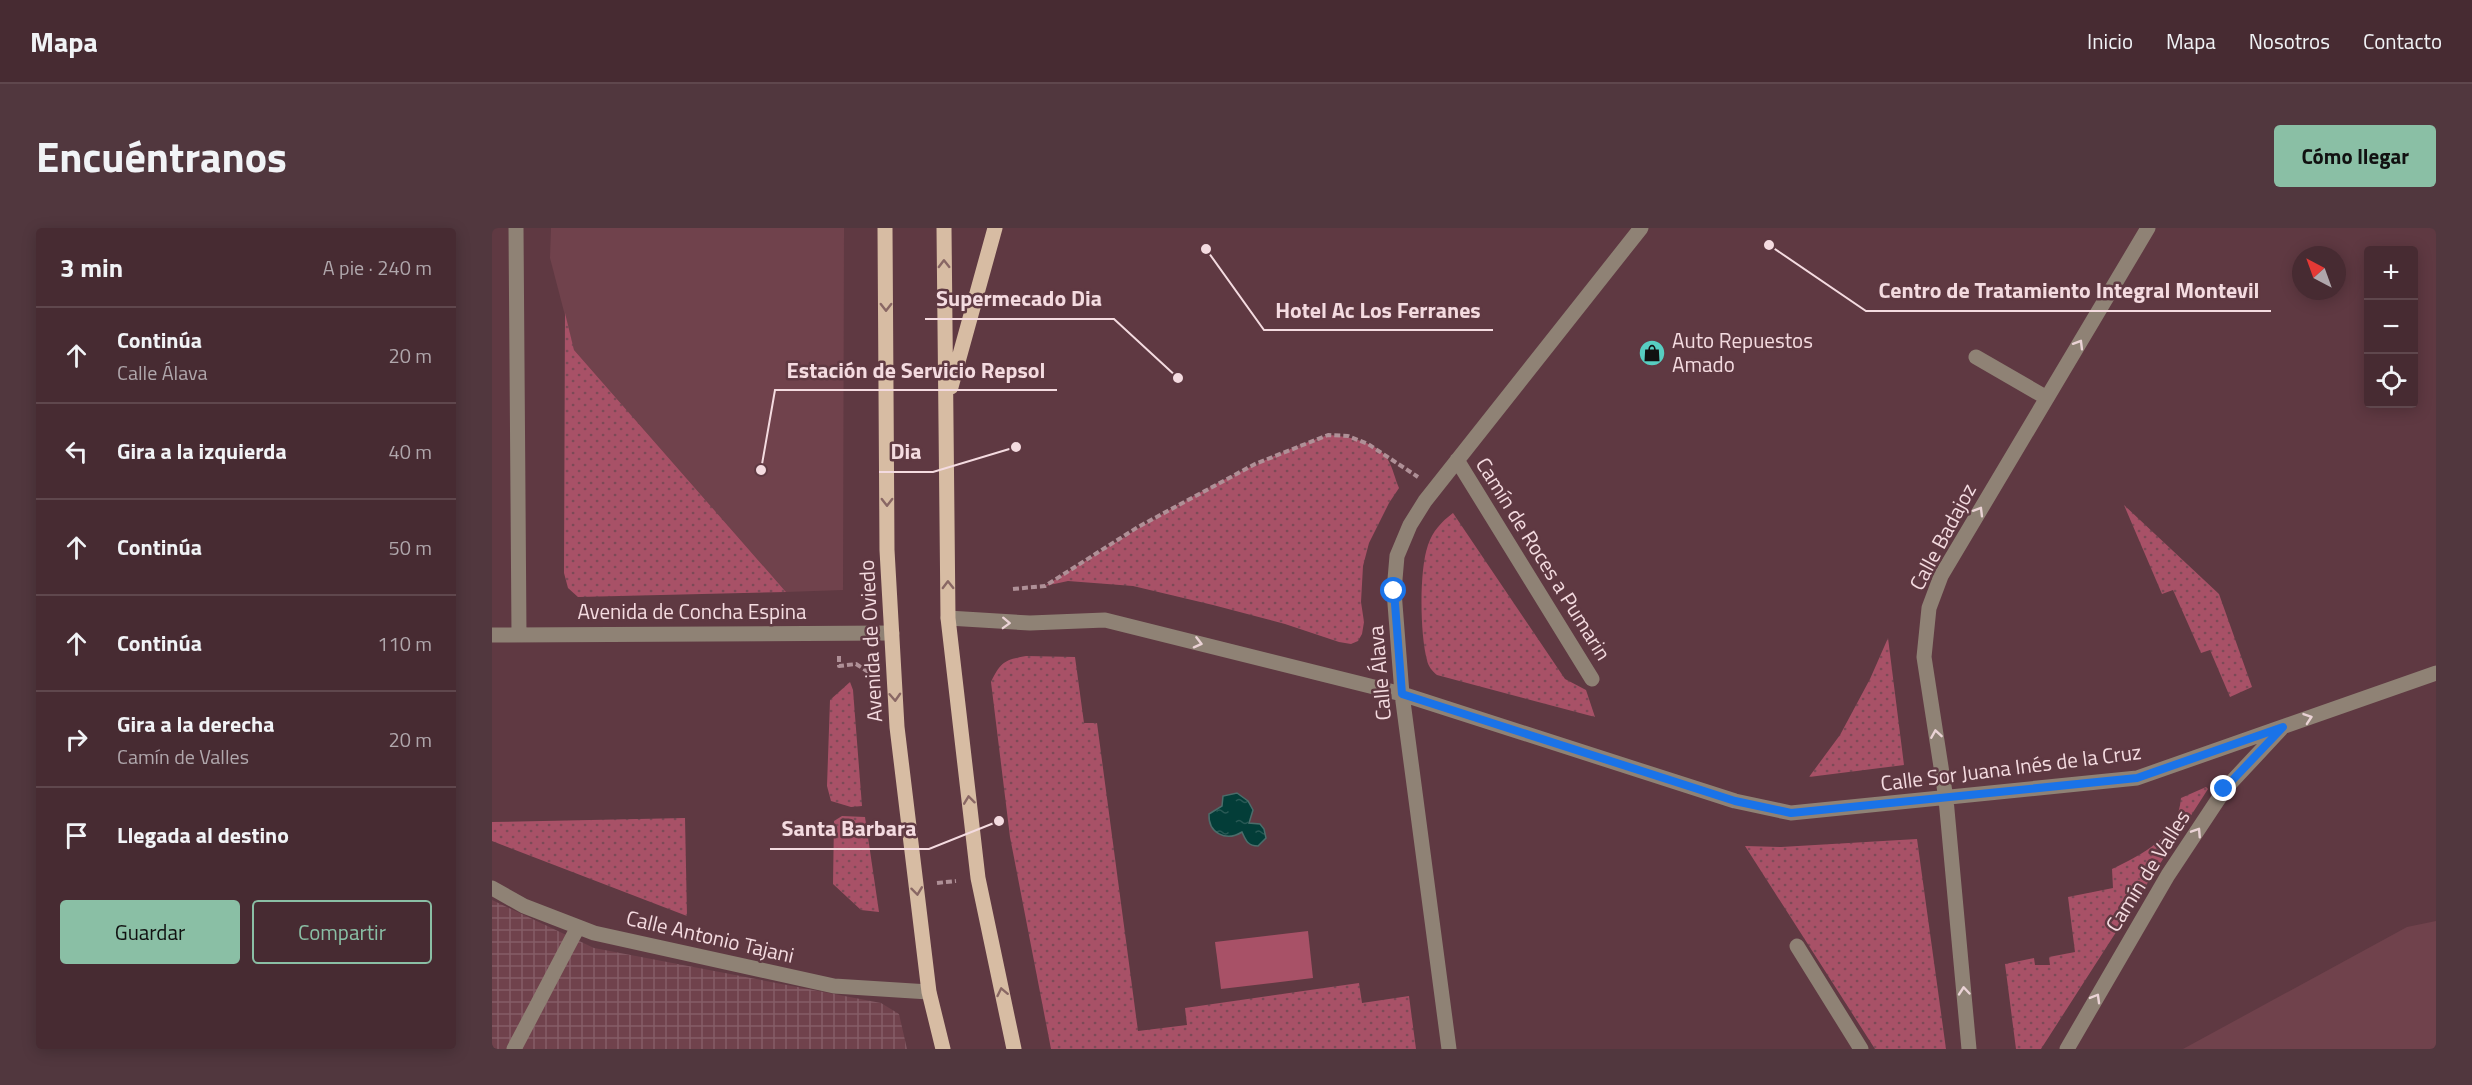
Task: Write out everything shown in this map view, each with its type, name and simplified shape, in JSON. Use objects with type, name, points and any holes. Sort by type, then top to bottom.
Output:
[{"type":"main road","name":"Avenida de Oviedo","points":[[885,228],[887,549],[897,727],[929,992],[943,1049]]},
{"type":"main road","points":[[944,228],[948,618],[978,878],[1014,1049]]},
{"type":"main road","points":[[946,405],[995,228]]},
{"type":"street","points":[[516,228],[519,634]]},
{"type":"street","name":"Calle Álava","points":[[1449,1049],[1402,694],[1394,591],[1397,556],[1410,525],[1425,501],[1641,228]]},
{"type":"street","name":"Calle Badajoz","points":[[1969,1049],[1946,799],[1924,657],[1929,608],[1941,576],[2148,228]]},
{"type":"street","points":[[1976,357],[2047,398]]},
{"type":"street","name":"Camín de Roces a Pumarin","points":[[1457,460],[1593,680]]},
{"type":"street","points":[[948,618],[1009,623],[1105,620],[1402,694]]},
{"type":"street","name":"Avenida de Concha Espina","points":[[492,635],[891,633]]},
{"type":"street","name":"Calle Sor Juana Inés de la Cruz","points":[[1402,694],[1735,801],[1791,813],[2137,778],[2436,673]]},
{"type":"street","name":"Camín de Valles","points":[[2067,1049],[2168,875],[2224,789],[2283,727]]},
{"type":"street","name":"Calle Antonio Tajani","points":[[492,888],[524,906],[594,933],[834,986],[929,992]]},
{"type":"street","points":[[514,1049],[578,927]]},
{"type":"street","points":[[1797,946],[1861,1049]]},
{"type":"path","points":[[1013,589],[1045,586],[1138,527],[1255,464],[1328,435],[1347,436],[1368,444],[1418,477]]},
{"type":"shaded area","points":[[551,228],[844,228],[843,590],[786,592],[574,350],[550,258]]},
{"type":"shaded area","points":[[565,313],[574,350],[786,592],[578,597],[568,588],[564,573]]},
{"type":"shaded area","points":[[1328,435],[1353,439],[1370,444],[1377,449],[1390,463],[1399,488],[1369,543],[1363,566],[1361,602],[1364,622],[1358,641],[1351,644],[1339,642],[1285,624],[1133,586],[1068,581],[1045,586],[1218,483],[1290,449]]},
{"type":"shaded area","points":[[2124,505],[2219,594],[2252,687],[2230,697],[2210,650],[2201,653],[2173,590],[2162,594]]},
{"type":"shaded area","points":[[1453,513],[1565,679],[1586,690],[1595,717],[1437,675],[1430,668],[1423,635],[1422,602],[1425,556],[1432,535]]},
{"type":"shaded area","points":[[1888,638],[1904,765],[1809,777],[1840,735],[1870,679]]},
{"type":"shaded area","points":[[1026,656],[1075,657],[1084,723],[1097,723],[1138,1031],[1187,1025],[1185,1008],[1359,983],[1362,1003],[1409,996],[1416,1049],[1051,1049],[1010,837],[991,682],[1004,663]]},
{"type":"shaded area","points":[[850,682],[853,690],[862,806],[851,807],[831,801],[827,786],[830,700]]},
{"type":"shaded area","points":[[2206,787],[2208,789],[2041,1049],[2016,1049],[2005,964],[2034,958],[2035,965],[2050,965],[2049,957],[2075,952],[2068,897],[2113,888],[2112,869],[2157,842],[2173,823],[2181,798]]},
{"type":"shaded area","points":[[842,816],[865,817],[879,912],[861,910],[833,884],[834,821]]},
{"type":"shaded area","points":[[685,818],[687,916],[492,841],[492,822]]},
{"type":"shaded area","points":[[1917,839],[1946,1049],[1875,1049],[1745,846],[1781,847]]},
{"type":"shaded area","points":[[492,900],[594,948],[881,1003],[899,1014],[907,1049],[492,1049]]},
{"type":"shaded area","points":[[2436,921],[2436,1049],[2183,1049],[2407,927]]},
{"type":"shaded area","points":[[1308,931],[1313,978],[1221,989],[1215,942]]},
{"type":"water","points":[[1237,793],[1248,801],[1253,810],[1249,823],[1260,824],[1264,829],[1266,838],[1258,846],[1248,842],[1242,832],[1230,836],[1219,834],[1209,821],[1209,814],[1222,806],[1223,796]]},
{"type":"place","name":"Centro de Tratamiento Integral Montevil","points":[[1769,245]]},
{"type":"place","name":"Hotel Ac Los Ferranes","points":[[1206,249]]},
{"type":"place","name":"Auto Repuestos Amado","points":[[1652,353]]},
{"type":"place","name":"Supermecado Dia","points":[[1178,378]]},
{"type":"place","name":"Dia","points":[[1016,447]]},
{"type":"place","name":"Estación de Servicio Repsol","points":[[761,470]]},
{"type":"place","name":"Santa Barbara","points":[[999,821]]},
{"type":"route","points":[[1394,591],[1402,694],[1735,801],[1791,813],[2137,778],[2283,727],[2224,789]]}]
